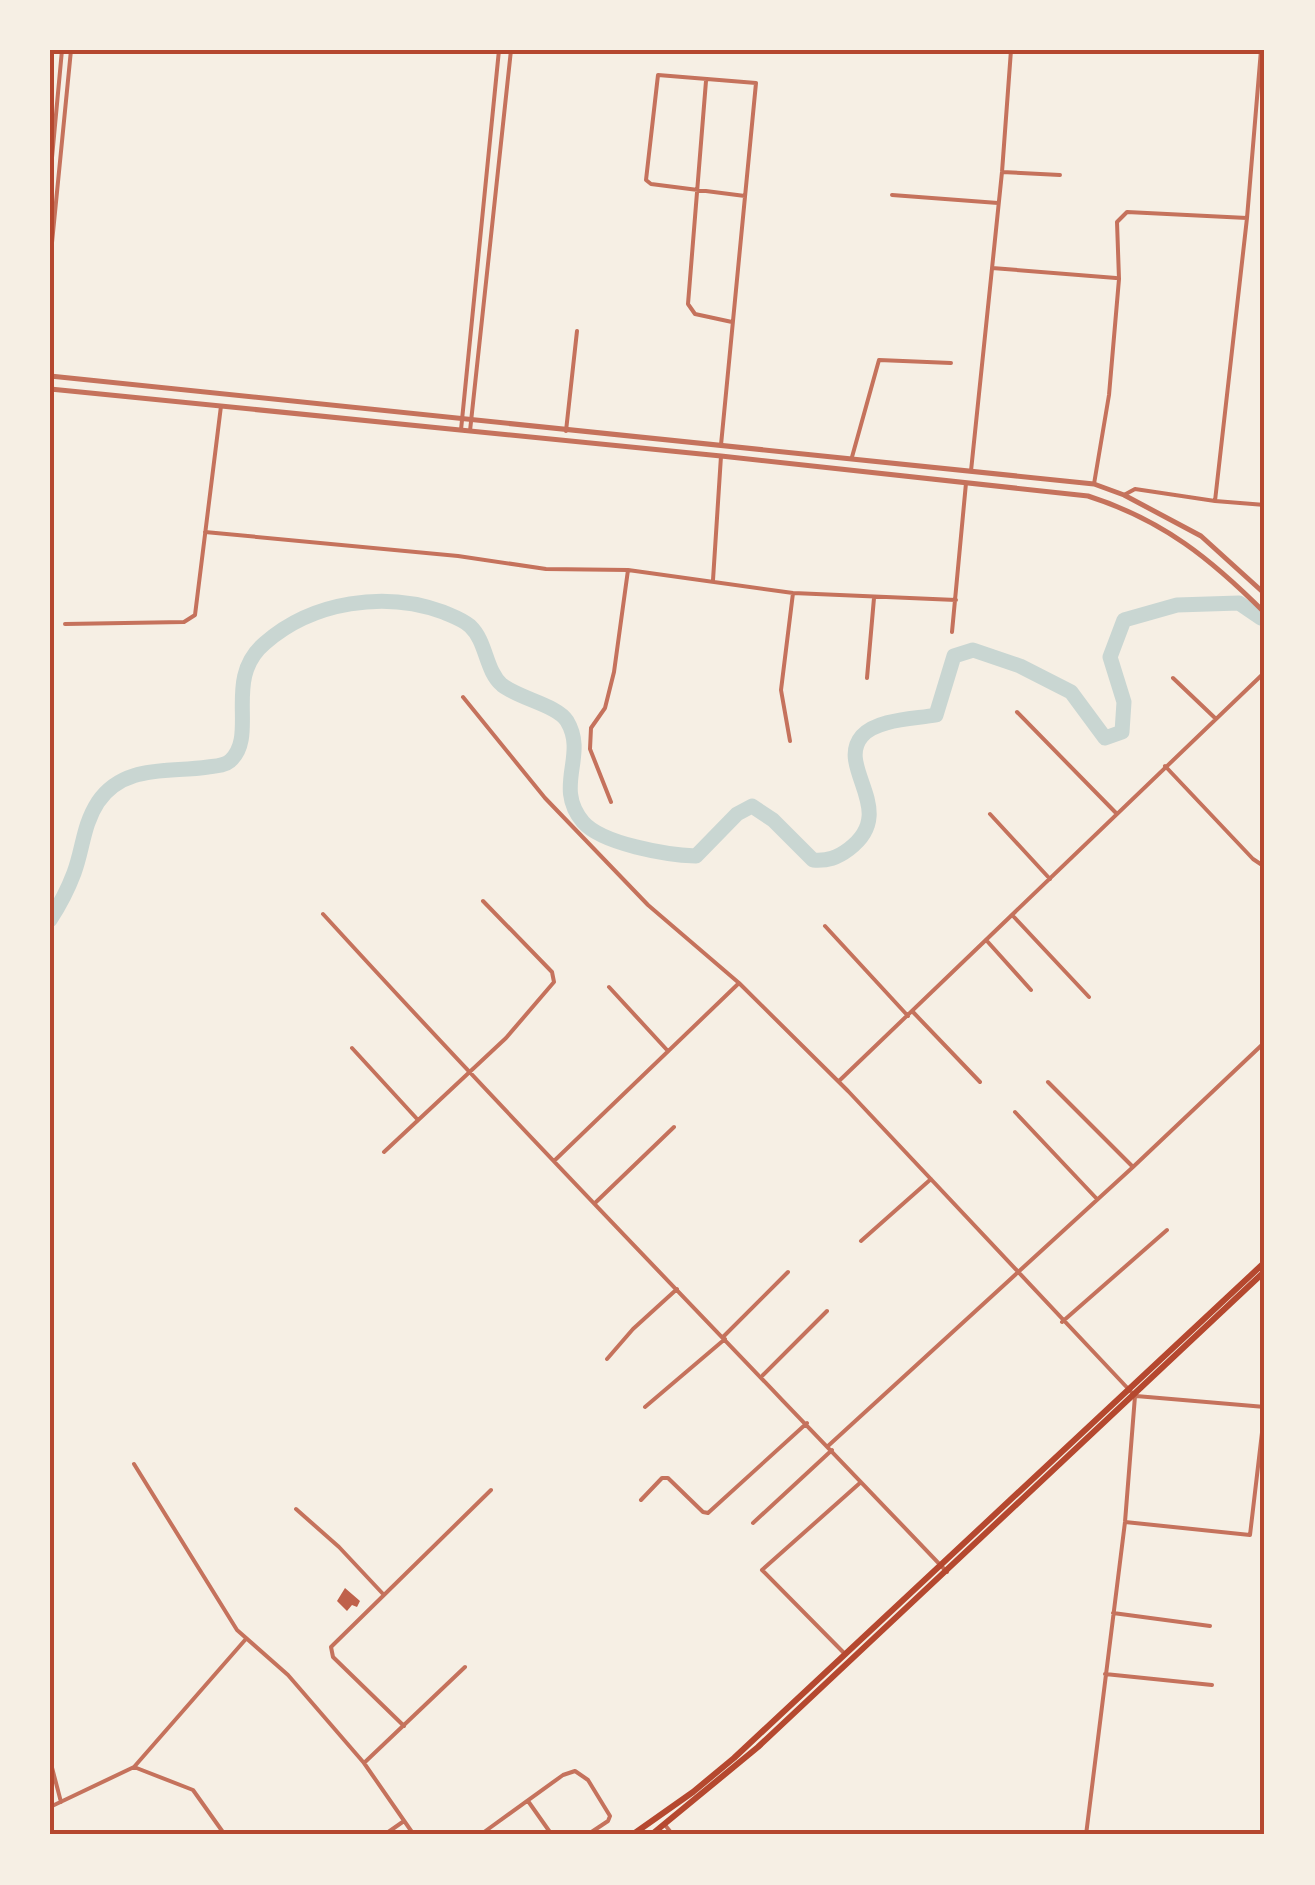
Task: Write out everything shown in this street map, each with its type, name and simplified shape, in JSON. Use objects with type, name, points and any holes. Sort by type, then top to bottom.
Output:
[{"type":"main road","points":[[651,1835],[758,1747],[947,1572],[1265,1262]]},
{"type":"main road","points":[[632,1835],[712,1777],[1265,1272]]},
{"type":"street","points":[[50,179],[62,50]]},
{"type":"street","points":[[50,262],[71,50]]},
{"type":"street","points":[[461,430],[499,50]]},
{"type":"street","points":[[470,430],[511,50]]},
{"type":"street","points":[[971,471],[1011,50]]},
{"type":"street","points":[[1214,501],[1248,218],[1260,50]]},
{"type":"street","points":[[722,445],[756,83],[657,76],[646,177],[652,184],[745,196]]},
{"type":"street","points":[[60,77],[68,78]]},
{"type":"street","points":[[706,81],[688,304],[695,314],[732,322]]},
{"type":"street","points":[[1002,172],[1060,174]]},
{"type":"street","points":[[892,195],[998,203]]},
{"type":"street","points":[[1094,484],[1108,406],[1119,278],[1118,222],[1123,213],[1248,218]]},
{"type":"street","points":[[992,268],[1119,278]]},
{"type":"street","points":[[566,431],[578,331]]},
{"type":"street","points":[[852,457],[879,360],[951,363]]},
{"type":"street","points":[[50,376],[1094,484],[1124,495],[1201,536],[1265,594]]},
{"type":"street","points":[[50,389],[1088,496],[1114,505],[1196,548],[1264,612]]},
{"type":"street","points":[[65,624],[191,620],[195,616],[221,406]]},
{"type":"street","points":[[713,580],[720,456]]},
{"type":"street","points":[[952,632],[966,482]]},
{"type":"street","points":[[1124,495],[1135,489],[1265,505]]},
{"type":"street","points":[[206,532],[458,556],[546,569],[628,570],[793,593],[956,600]]},
{"type":"street","points":[[611,802],[589,740],[591,728],[604,708],[614,672],[628,570]]},
{"type":"street","points":[[1234,583],[1241,572]]},
{"type":"street","points":[[790,741],[781,690],[793,593]]},
{"type":"street","points":[[867,678],[874,598]]},
{"type":"street","points":[[838,1082],[1265,672]]},
{"type":"street","points":[[1173,678],[1215,718]]},
{"type":"street","points":[[463,697],[545,798],[648,905],[739,984],[838,1082],[1132,1393],[1265,1407],[1250,1536],[1125,1522]]},
{"type":"street","points":[[1017,712],[1117,814]]},
{"type":"street","points":[[1165,766],[1265,867]]},
{"type":"street","points":[[990,814],[1050,879]]},
{"type":"street","points":[[384,1152],[506,1038],[555,980],[552,972],[482,901]]},
{"type":"street","points":[[323,914],[468,1073],[947,1572]]},
{"type":"street","points":[[1013,916],[1090,997]]},
{"type":"street","points":[[825,926],[980,1082]]},
{"type":"street","points":[[987,941],[1031,990]]},
{"type":"street","points":[[554,1161],[739,984]]},
{"type":"street","points":[[610,988],[668,1051]]},
{"type":"street","points":[[754,1523],[1265,1042]]},
{"type":"street","points":[[352,1048],[418,1120]]},
{"type":"street","points":[[1048,1082],[1134,1167]]},
{"type":"street","points":[[1015,1112],[1098,1200]]},
{"type":"street","points":[[595,1202],[674,1127]]},
{"type":"street","points":[[861,1241],[931,1179]]},
{"type":"street","points":[[1062,1322],[1167,1230]]},
{"type":"street","points":[[645,1408],[724,1338],[788,1272]]},
{"type":"street","points":[[607,1359],[677,1289]]},
{"type":"street","points":[[762,1376],[827,1312]]},
{"type":"street","points":[[1086,1835],[1125,1522],[1132,1393]]},
{"type":"street","points":[[640,1500],[662,1478],[668,1478],[708,1513],[807,1424]]},
{"type":"street","points":[[134,1464],[245,1640],[288,1675],[364,1763],[414,1835]]},
{"type":"street","points":[[845,1654],[762,1572],[861,1482]]},
{"type":"street","points":[[404,1726],[331,1653],[334,1642],[491,1490]]},
{"type":"street","points":[[296,1509],[384,1595]]},
{"type":"street","points":[[1113,1614],[1210,1626]]},
{"type":"street","points":[[50,1808],[134,1767],[245,1640]]},
{"type":"street","points":[[364,1763],[465,1667]]},
{"type":"street","points":[[1106,1674],[1212,1685]]},
{"type":"street","points":[[50,1760],[61,1802]]},
{"type":"street","points":[[134,1767],[193,1790],[225,1835]]},
{"type":"street","points":[[481,1835],[563,1774],[580,1773],[610,1816],[587,1835]]},
{"type":"street","points":[[528,1801],[552,1835]]},
{"type":"street","points":[[384,1835],[404,1821]]},
{"type":"street","points":[[666,1825],[673,1835]]},
{"type":"building","points":[[345,1588],[360,1601],[347,1611],[337,1601]]},
{"type":"waterway","points":[[50,920],[74,873],[86,828],[98,802],[121,781],[134,776],[230,761],[242,737],[243,689],[252,657],[284,629],[327,609],[397,602],[443,612],[470,626],[502,685],[567,721],[574,746],[571,796],[583,822],[592,830],[653,851],[696,856],[737,814],[752,806],[773,820],[813,860],[832,858],[849,849],[863,835],[869,820],[856,761],[856,748],[862,736],[886,723],[936,715],[954,656],[973,650],[1020,666],[1071,692],[1105,738],[1122,732],[1124,702],[1110,657],[1124,620],[1177,605],[1239,603],[1261,618],[1265,615]]}]
